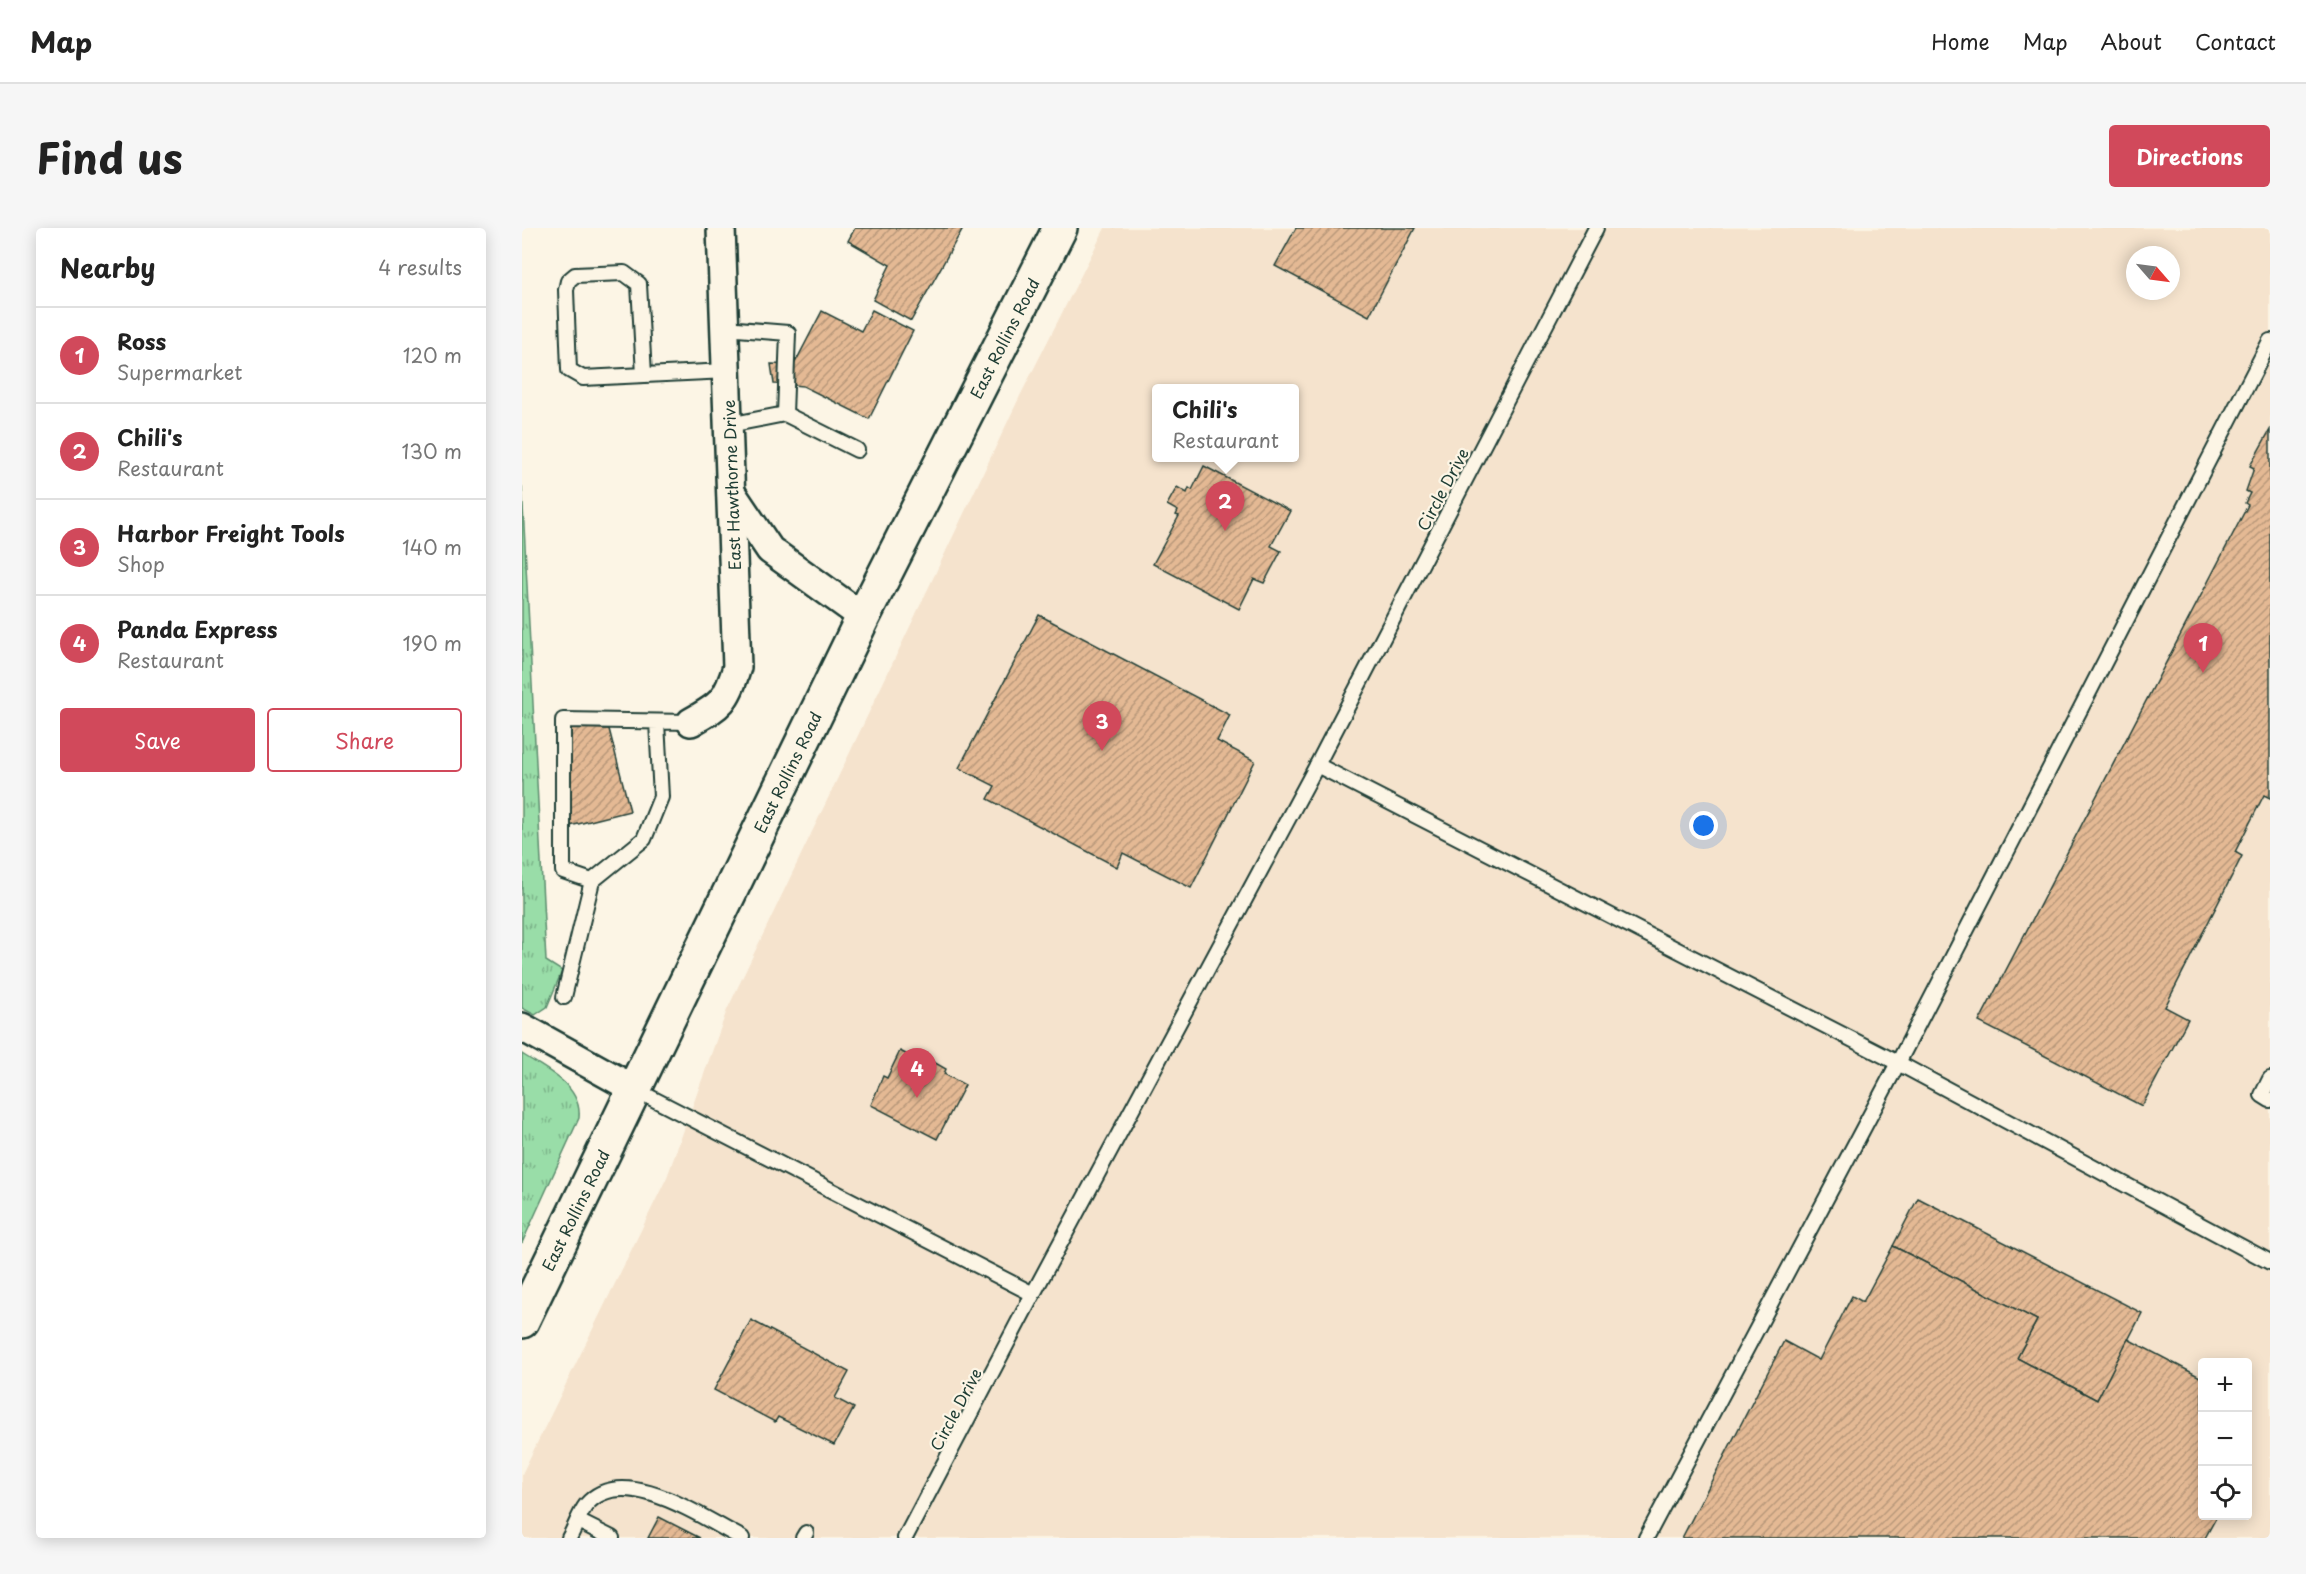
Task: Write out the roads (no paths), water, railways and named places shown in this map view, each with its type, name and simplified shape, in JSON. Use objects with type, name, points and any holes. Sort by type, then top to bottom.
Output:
[{"type":"main road","name":"East Rollins Road","points":[[522,1321],[863,617],[1060,228]]},
{"type":"street","name":"East Hawthorne Drive","points":[[691,722],[720,705],[732,684],[737,667],[733,495],[720,228]]},
{"type":"street","points":[[733,495],[770,550],[863,617]]},
{"type":"street","points":[[522,1027],[634,1089]]},
{"type":"lane","name":"Circle Drive","points":[[905,1538],[1033,1294],[1317,765],[1596,228]]},
{"type":"lane","points":[[644,375],[639,284],[624,273],[575,275],[568,281],[566,290],[568,370],[583,378],[727,371]]},
{"type":"lane","points":[[725,328],[788,333],[785,414]]},
{"type":"lane","points":[[1646,1538],[1899,1063],[2270,341]]},
{"type":"lane","points":[[729,425],[785,414],[857,450]]},
{"type":"lane","points":[[592,881],[563,871],[563,720],[691,722]]},
{"type":"lane","points":[[564,997],[592,881],[644,839],[661,797],[657,722]]},
{"type":"lane","points":[[1317,765],[1899,1063],[2270,1262]]},
{"type":"lane","points":[[2270,1079],[2262,1095],[2270,1100]]},
{"type":"lane","points":[[634,1089],[1033,1294]]},
{"type":"lane","points":[[569,1538],[587,1505],[618,1489],[632,1488],[659,1495],[742,1538]]},
{"type":"lane","points":[[578,1521],[612,1538]]},
{"type":"place","name":"Chili's","points":[[1225,531]]},
{"type":"place","name":"Ross","points":[[2203,673]]},
{"type":"place","name":"Harbor Freight Tools","points":[[1102,751]]},
{"type":"place","name":"Panda Express","points":[[917,1098]]}]
